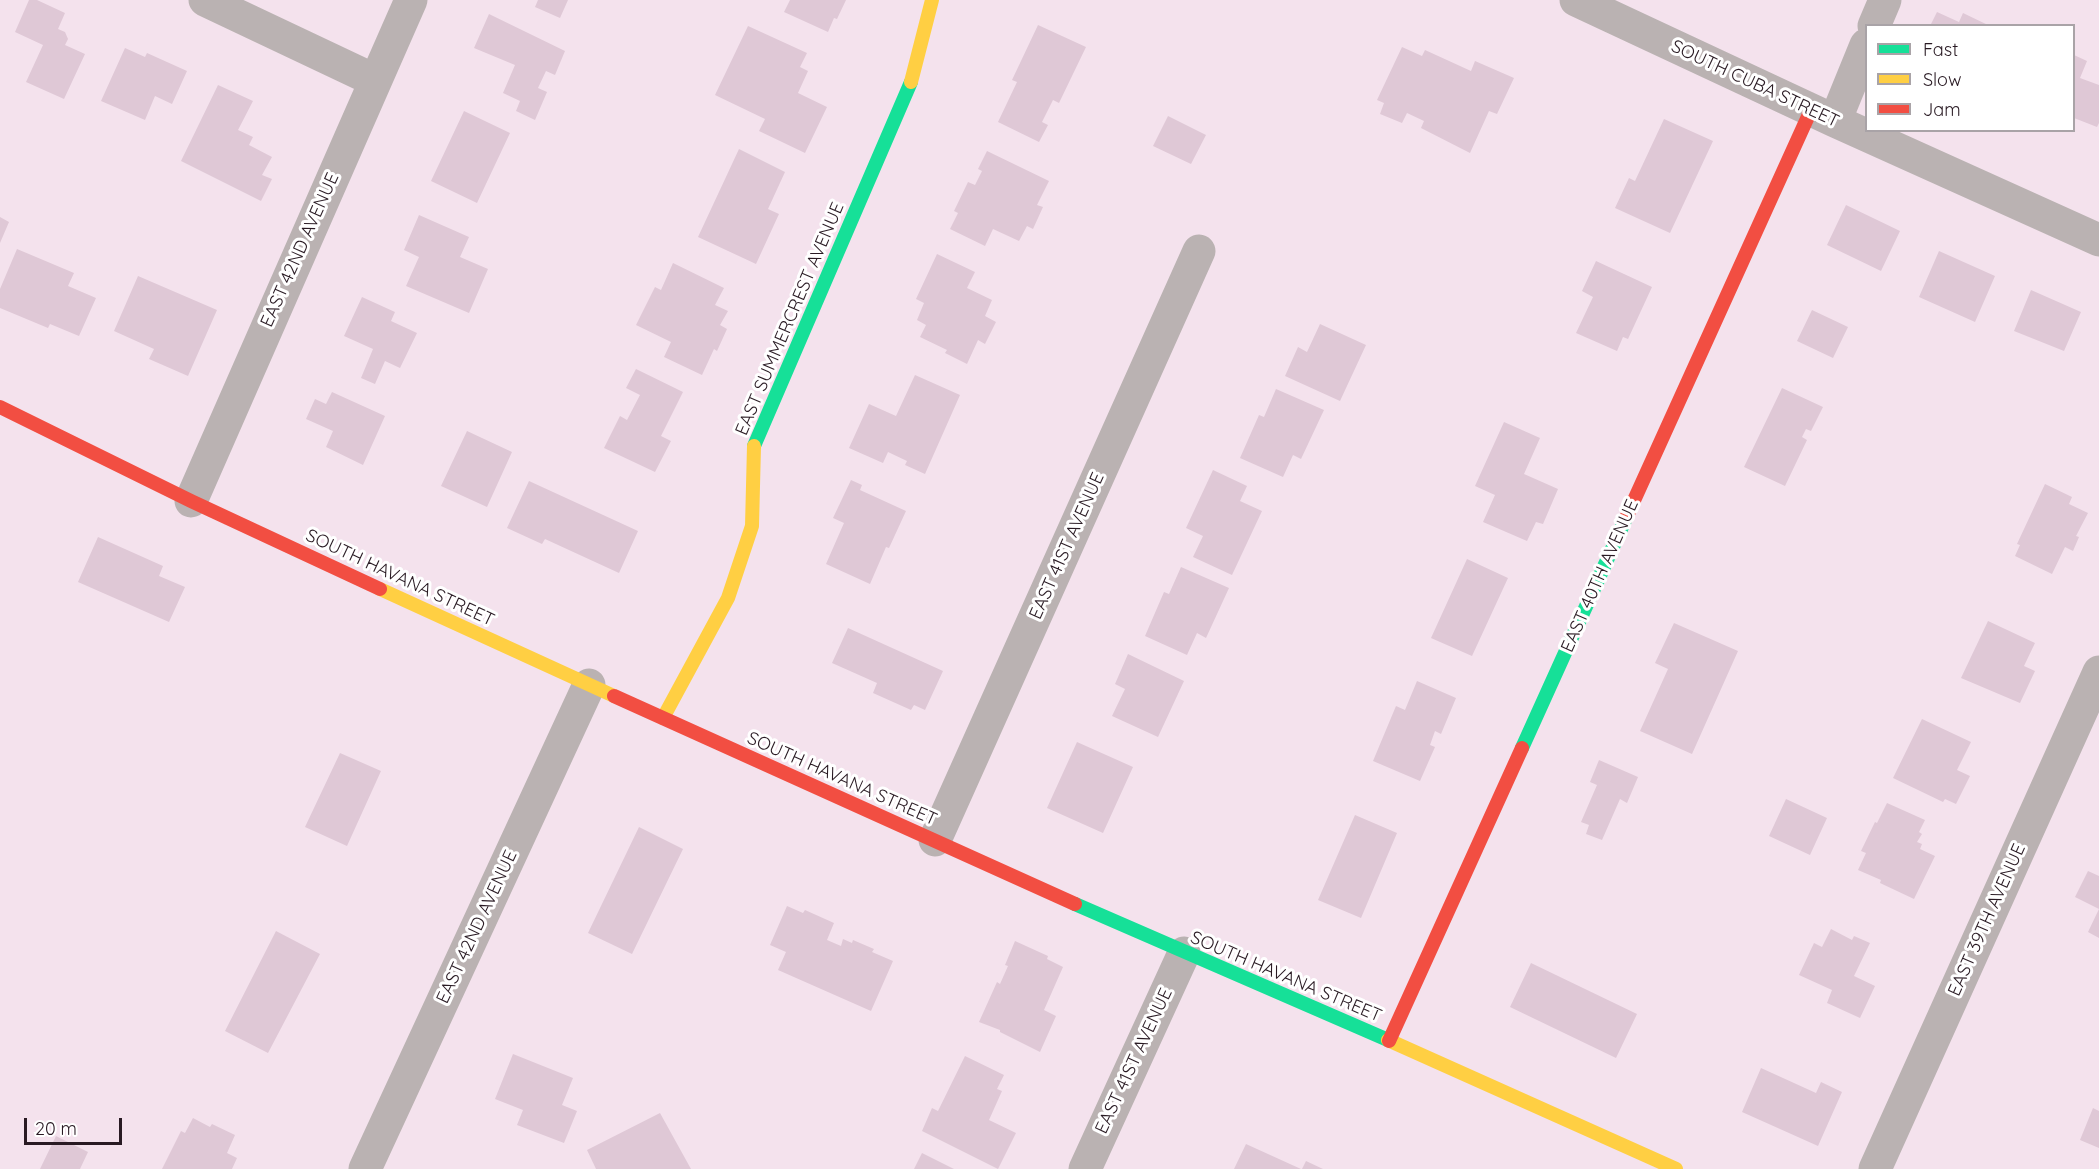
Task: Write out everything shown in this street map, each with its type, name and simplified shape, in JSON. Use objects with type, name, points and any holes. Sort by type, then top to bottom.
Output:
[{"type":"street","points":[[205,0],[374,80]]},
{"type":"street","name":"EAST 42ND AVENUE","points":[[191,501],[411,0]]},
{"type":"street","name":"EAST SUMMERCREST AVENUE","points":[[663,718],[728,598],[753,526],[754,444],[911,84],[932,0]]},
{"type":"street","name":"SOUTH CUBA STREET","points":[[1576,0],[1823,116],[2099,240]]},
{"type":"street","points":[[1875,24],[1885,0]]},
{"type":"street","name":"EAST 40TH AVENUE","points":[[1389,1041],[1823,116],[1865,47]]},
{"type":"street","name":"EAST 41ST AVENUE","points":[[935,840],[1199,251]]},
{"type":"street","name":"SOUTH HAVANA STREET","points":[[0,407],[191,501],[589,685],[1184,953],[1389,1041],[1676,1169]]},
{"type":"street","name":"EAST 39TH AVENUE","points":[[1875,1169],[2099,672]]},
{"type":"street","name":"EAST 42ND AVENUE","points":[[365,1169],[589,685]]},
{"type":"street","name":"EAST 41ST AVENUE","points":[[1085,1169],[1184,953]]},
{"type":"building","points":[[29,0],[37,0],[65,13],[58,29],[65,32],[68,39],[65,45],[85,54],[64,99],[26,82],[43,45],[15,32]]},
{"type":"building","points":[[538,0],[568,0],[560,18],[535,7]]},
{"type":"building","points":[[790,0],[846,0],[828,32],[784,12]]},
{"type":"building","points":[[1937,12],[1959,22],[1963,13],[1986,24],[1931,24]]},
{"type":"building","points":[[489,14],[565,51],[555,75],[546,71],[538,88],[547,92],[535,120],[516,111],[520,101],[503,93],[515,65],[474,48]]},
{"type":"building","points":[[1038,25],[1086,47],[1059,103],[1053,100],[1042,122],[1048,125],[1039,142],[998,122],[1017,82],[1012,80]]},
{"type":"building","points":[[748,26],[807,53],[800,67],[808,71],[798,93],[827,107],[805,153],[759,131],[765,119],[715,95]]},
{"type":"building","points":[[1402,47],[1422,56],[1425,50],[1471,71],[1475,61],[1514,78],[1497,114],[1489,111],[1470,153],[1421,128],[1424,121],[1407,113],[1402,123],[1380,114],[1384,103],[1377,100]]},
{"type":"building","points":[[125,48],[145,57],[147,53],[187,71],[172,104],[155,96],[145,120],[101,101]]},
{"type":"building","points":[[2075,55],[2087,61],[2080,78],[2099,85],[2099,123],[2097,127],[2075,118]]},
{"type":"building","points":[[218,85],[253,101],[238,130],[253,137],[249,145],[272,157],[262,175],[272,179],[261,201],[181,161]]},
{"type":"building","points":[[464,111],[510,133],[477,203],[431,181]]},
{"type":"building","points":[[1168,116],[1206,135],[1191,164],[1153,146]]},
{"type":"building","points":[[1664,119],[1713,141],[1670,233],[1615,208],[1629,178],[1635,181]]},
{"type":"building","points":[[739,149],[785,172],[768,209],[779,214],[756,264],[698,237]]},
{"type":"building","points":[[987,151],[1049,181],[1037,205],[1043,207],[1033,229],[1027,226],[1019,241],[993,229],[985,246],[950,229],[958,213],[954,211],[968,182],[975,185],[982,171],[978,169]]},
{"type":"building","points":[[1846,205],[1900,231],[1881,271],[1827,245]]},
{"type":"building","points":[[419,215],[469,237],[460,257],[488,269],[469,313],[406,286],[419,257],[404,250]]},
{"type":"building","points":[[0,217],[9,222],[0,243]]},
{"type":"building","points":[[17,249],[74,273],[68,286],[96,298],[79,336],[50,324],[48,328],[0,308],[0,289]]},
{"type":"building","points":[[1939,251],[1995,276],[1975,322],[1919,297]]},
{"type":"building","points":[[937,254],[975,272],[967,288],[992,300],[985,316],[996,322],[985,344],[978,340],[967,364],[945,353],[947,350],[920,337],[926,325],[917,320],[924,303],[916,299]]},
{"type":"building","points":[[1596,261],[1652,287],[1628,339],[1623,337],[1617,351],[1576,333],[1593,297],[1582,291]]},
{"type":"building","points":[[673,263],[724,288],[715,305],[728,311],[720,325],[727,329],[717,351],[714,349],[702,375],[664,357],[671,342],[636,325],[655,287],[661,290]]},
{"type":"building","points":[[138,276],[217,310],[188,376],[149,359],[154,349],[114,331]]},
{"type":"building","points":[[2031,290],[2081,312],[2064,351],[2014,331]]},
{"type":"building","points":[[362,297],[395,312],[391,321],[417,333],[400,368],[385,361],[375,384],[361,378],[373,349],[344,336]]},
{"type":"building","points":[[1812,310],[1848,327],[1833,358],[1797,341]]},
{"type":"building","points":[[1320,324],[1366,345],[1340,401],[1285,376],[1298,347],[1307,352]]},
{"type":"building","points":[[636,369],[683,392],[661,436],[671,441],[655,472],[604,448],[620,416],[627,420],[640,395],[626,388]]},
{"type":"building","points":[[915,375],[960,395],[925,474],[905,465],[907,461],[888,452],[883,463],[849,448],[869,404],[896,416]]},
{"type":"building","points":[[1782,388],[1823,407],[1811,431],[1806,429],[1802,437],[1807,440],[1785,486],[1744,467]]},
{"type":"building","points":[[1276,389],[1324,410],[1301,459],[1293,455],[1283,477],[1240,458],[1259,415],[1264,417]]},
{"type":"building","points":[[332,392],[385,416],[363,465],[326,447],[333,431],[306,419],[315,399],[326,404]]},
{"type":"building","points":[[1504,422],[1540,438],[1524,474],[1558,489],[1543,524],[1536,522],[1527,541],[1483,522],[1495,495],[1475,486]]},
{"type":"building","points":[[467,431],[512,452],[487,507],[441,486]]},
{"type":"building","points":[[1213,470],[1247,486],[1240,501],[1262,511],[1232,575],[1193,557],[1203,536],[1186,528]]},
{"type":"building","points":[[851,480],[862,485],[860,490],[906,511],[889,548],[886,547],[870,584],[826,564],[844,523],[833,518]]},
{"type":"building","points":[[529,481],[638,531],[619,573],[545,539],[542,544],[507,528]]},
{"type":"building","points":[[2045,484],[2072,497],[2069,504],[2088,513],[2076,536],[2079,537],[2073,551],[2065,547],[2052,574],[2015,556],[2020,545],[2017,544]]},
{"type":"building","points":[[98,537],[163,566],[159,576],[185,587],[169,622],[78,582]]},
{"type":"building","points":[[1467,559],[1508,578],[1472,656],[1431,638]]},
{"type":"building","points":[[1181,567],[1229,588],[1206,638],[1197,633],[1187,655],[1145,636],[1164,592],[1169,594]]},
{"type":"building","points":[[1988,621],[2035,643],[2024,666],[2035,671],[2020,703],[1961,678]]},
{"type":"building","points":[[1674,623],[1738,651],[1692,754],[1640,731],[1668,669],[1655,663]]},
{"type":"building","points":[[848,628],[943,671],[925,710],[914,705],[911,710],[873,693],[877,683],[832,663]]},
{"type":"building","points":[[1128,654],[1184,681],[1158,737],[1112,716],[1125,689],[1115,684]]},
{"type":"building","points":[[1417,681],[1456,698],[1441,734],[1435,731],[1430,745],[1435,747],[1420,781],[1373,761],[1396,706],[1405,710]]},
{"type":"building","points":[[1922,719],[1971,742],[1957,770],[1970,776],[1956,804],[1945,799],[1943,802],[1893,778]]},
{"type":"building","points":[[1077,742],[1133,767],[1103,833],[1047,808]]},
{"type":"building","points":[[340,753],[381,771],[347,846],[305,827]]},
{"type":"building","points":[[1599,760],[1638,777],[1627,803],[1620,799],[1602,840],[1586,834],[1589,825],[1581,822],[1597,785],[1590,782]]},
{"type":"building","points":[[1786,799],[1827,818],[1810,855],[1769,836]]},
{"type":"building","points":[[1887,803],[1925,820],[1919,832],[1922,834],[1917,842],[1922,844],[1920,849],[1935,856],[1914,899],[1858,870],[1866,853],[1861,851]]},
{"type":"building","points":[[1355,815],[1397,833],[1361,918],[1318,900]]},
{"type":"building","points":[[639,827],[683,849],[632,954],[588,933]]},
{"type":"building","points":[[2088,871],[2099,876],[2099,909],[2075,897]]},
{"type":"building","points":[[787,906],[803,913],[805,910],[834,923],[827,940],[841,946],[843,939],[852,943],[853,940],[893,961],[871,1011],[778,970],[786,952],[770,945]]},
{"type":"building","points":[[2099,909],[2099,938],[2088,932]]},
{"type":"building","points":[[1831,929],[1852,940],[1854,936],[1870,943],[1854,976],[1875,986],[1860,1018],[1827,1003],[1832,990],[1799,975],[1814,943],[1822,947]]},
{"type":"building","points":[[276,931],[320,954],[268,1053],[225,1031]]},
{"type":"building","points":[[1015,941],[1048,956],[1047,959],[1063,967],[1044,1010],[1056,1016],[1040,1052],[1000,1030],[979,1022],[997,982],[1000,984],[1008,966],[1005,965]]},
{"type":"building","points":[[1531,963],[1637,1014],[1616,1058],[1510,1007]]},
{"type":"building","points":[[513,1054],[573,1078],[562,1105],[577,1111],[564,1143],[517,1125],[523,1110],[495,1099]]},
{"type":"building","points":[[965,1056],[1004,1075],[997,1089],[1002,1091],[989,1120],[1016,1133],[998,1169],[922,1131],[932,1108],[938,1111]]},
{"type":"building","points":[[1761,1068],[1816,1093],[1821,1082],[1842,1092],[1818,1146],[1742,1112]]},
{"type":"building","points":[[2093,1108],[2099,1111],[2099,1148],[2080,1140]]},
{"type":"building","points":[[660,1113],[691,1169],[596,1169],[587,1150]]},
{"type":"building","points":[[193,1118],[210,1127],[212,1124],[235,1135],[227,1153],[237,1158],[232,1169],[162,1169],[181,1131],[185,1133]]},
{"type":"building","points":[[56,1136],[88,1152],[80,1169],[40,1169]]},
{"type":"building","points":[[1246,1144],[1301,1169],[1234,1169]]},
{"type":"building","points":[[922,1153],[954,1169],[914,1169]]},
{"type":"building","points":[[1306,1161],[1323,1169],[1302,1169]]},
{"type":"traffic: fast","points":[[754,446],[911,82]]},
{"type":"traffic: fast","points":[[1522,748],[1626,518]]},
{"type":"traffic: fast","points":[[1075,904],[1388,1040]]},
{"type":"traffic: slow","points":[[911,82],[932,0]]},
{"type":"traffic: slow","points":[[663,718],[728,598],[752,526],[754,446]]},
{"type":"traffic: slow","points":[[380,589],[614,696]]},
{"type":"traffic: slow","points":[[1388,1040],[1676,1169]]},
{"type":"traffic: jam","points":[[1626,518],[1811,110]]},
{"type":"traffic: jam","points":[[0,407],[191,501],[380,589]]},
{"type":"traffic: jam","points":[[614,696],[1075,904]]},
{"type":"traffic: jam","points":[[1389,1041],[1522,748]]}]
